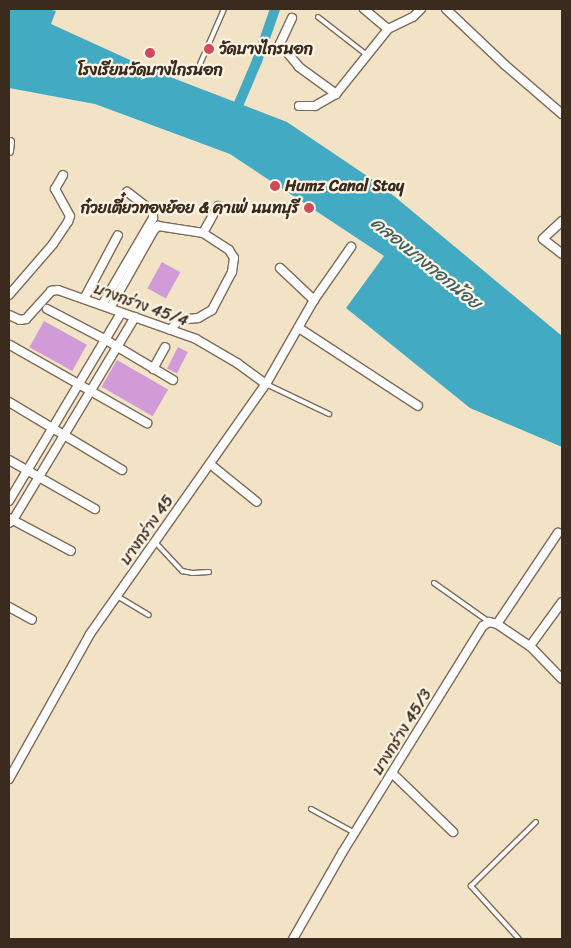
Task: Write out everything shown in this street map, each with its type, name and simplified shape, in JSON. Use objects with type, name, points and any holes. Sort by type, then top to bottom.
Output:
[{"type":"street","points":[[364,9],[388,29]]},
{"type":"street","points":[[446,9],[505,65],[562,114]]},
{"type":"street","points":[[299,106],[315,106],[336,94],[388,29],[418,10]]},
{"type":"street","points":[[292,18],[280,44],[299,67],[336,94]]},
{"type":"street","points":[[9,151],[10,142]]},
{"type":"street","points":[[9,295],[53,244],[68,222],[70,216],[67,208],[55,189],[63,175]]},
{"type":"street","points":[[106,306],[153,218],[153,212],[128,192]]},
{"type":"street","points":[[203,234],[218,206]]},
{"type":"street","points":[[562,221],[542,239],[562,254]]},
{"type":"street","points":[[106,306],[158,226],[203,234],[229,250],[234,258],[232,272],[212,310],[198,318],[179,320],[170,330]]},
{"type":"street","points":[[84,299],[118,235]]},
{"type":"street","name":"บางกร่าง 45","points":[[9,780],[90,634],[266,384],[314,300],[351,247]]},
{"type":"street","points":[[280,268],[314,300]]},
{"type":"street","name":"บางกร่าง 45/4","points":[[9,315],[20,320],[31,316],[51,291],[58,290],[196,339],[266,384]]},
{"type":"street","points":[[47,309],[106,340],[173,380]]},
{"type":"street","points":[[9,501],[121,313]]},
{"type":"street","points":[[71,551],[10,520],[65,434],[135,318]]},
{"type":"street","points":[[299,328],[418,406]]},
{"type":"street","points":[[10,346],[147,423]]},
{"type":"street","points":[[153,369],[165,347]]},
{"type":"street","points":[[9,402],[122,470]]},
{"type":"street","points":[[9,460],[95,509]]},
{"type":"street","points":[[210,464],[257,502]]},
{"type":"street","name":"บางกร่าง 45/3","points":[[293,939],[355,833],[483,626],[493,623],[558,533]]},
{"type":"street","points":[[530,646],[562,602]]},
{"type":"street","points":[[9,607],[32,620]]},
{"type":"street","points":[[493,623],[530,646],[562,679]]},
{"type":"street","points":[[392,773],[453,832]]},
{"type":"lane","points":[[200,64],[224,9]]},
{"type":"lane","points":[[318,17],[367,55]]},
{"type":"lane","points":[[266,384],[329,414]]},
{"type":"lane","points":[[155,542],[182,571],[192,573],[209,572]]},
{"type":"lane","points":[[434,582],[493,623]]},
{"type":"lane","points":[[117,596],[149,615]]},
{"type":"lane","points":[[311,809],[355,833]]},
{"type":"lane","points":[[519,939],[470,886],[536,822]]},
{"type":"water","name":"คลองบางกอกน้อย","points":[[9,9],[48,9],[56,11],[51,24],[152,70],[287,122],[382,186],[562,336],[562,447],[470,408],[346,308],[384,256],[230,154],[95,104],[9,88]]},
{"type":"building","points":[[162,262],[180,272],[166,298],[147,288]]},
{"type":"building","points":[[44,321],[87,345],[72,371],[29,347]]},
{"type":"building","points":[[178,347],[188,352],[177,373],[167,368]]},
{"type":"building","points":[[117,360],[168,390],[153,416],[102,387]]},
{"type":"waterway","points":[[234,115],[257,61],[275,9]]},
{"type":"place","name":"วัดบางไกรนอก","points":[[209,49]]},
{"type":"place","name":"โรงเรียนวัดบางไกรนอก","points":[[150,53]]},
{"type":"place","name":"Humz Canal Stay","points":[[275,186]]},
{"type":"place","name":"ก๋วยเตี๋ยวทองย้อย & คาเฟ่ นนทบุรี","points":[[309,208]]}]
